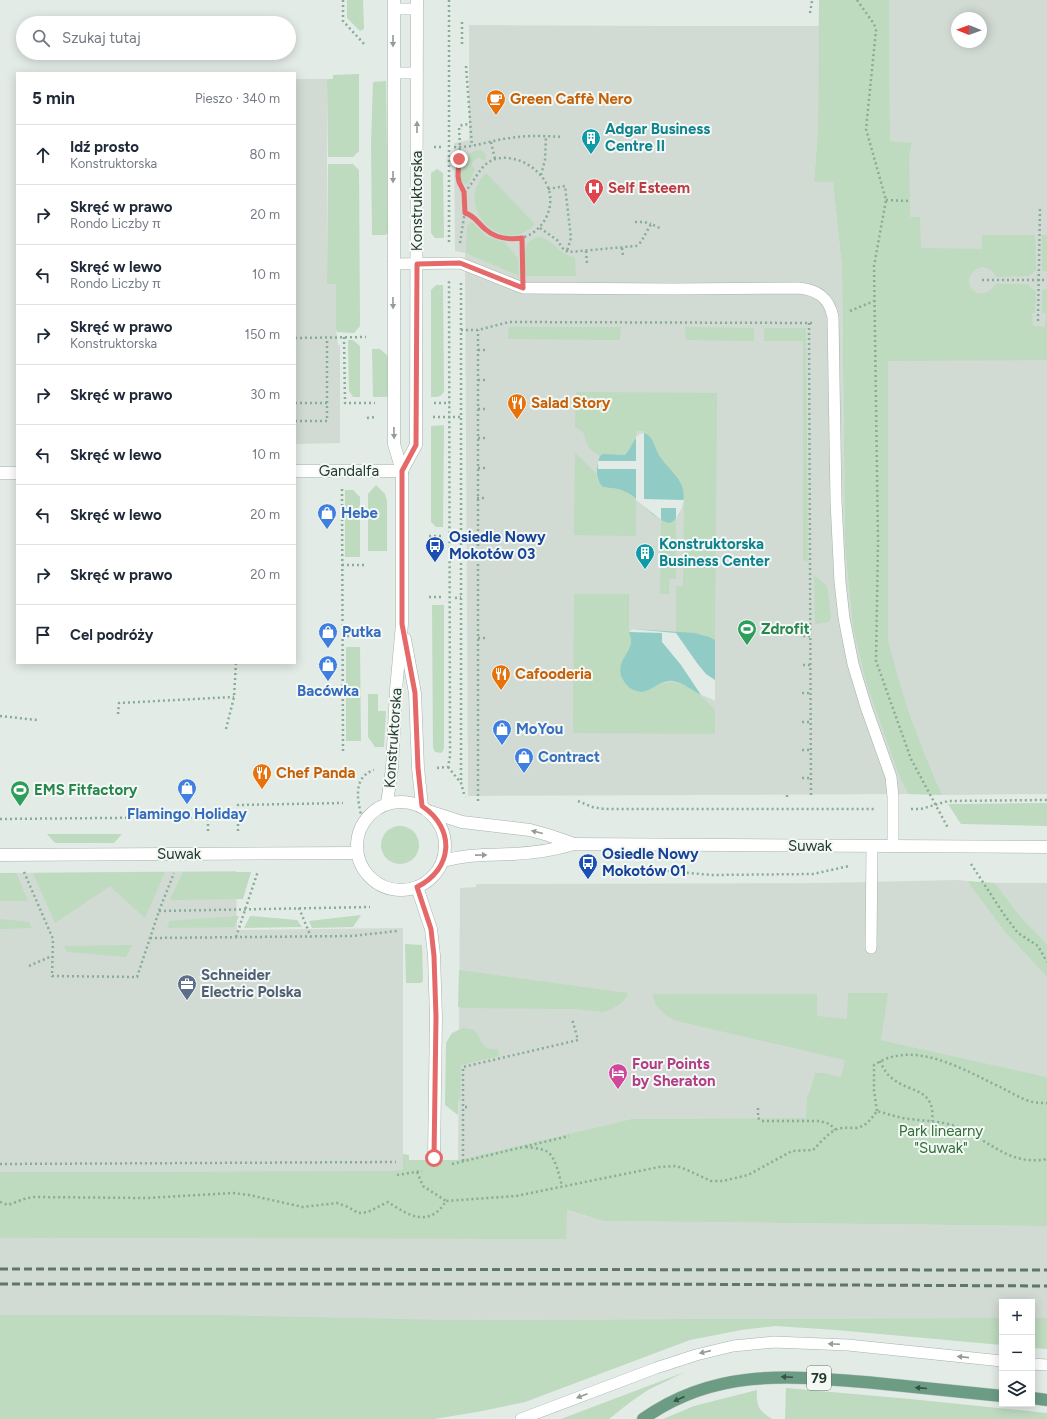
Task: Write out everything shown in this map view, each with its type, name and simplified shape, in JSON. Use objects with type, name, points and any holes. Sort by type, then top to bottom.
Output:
[{"type":"main road","name":"79","points":[[643,1419],[665,1405],[694,1392],[725,1383],[757,1378],[774,1377],[822,1379],[999,1396]]},
{"type":"main road","points":[[1035,1398],[1047,1400]]},
{"type":"street","name":"Konstruktorska","points":[[387,804],[392,768],[396,690],[402,624],[402,471],[394,444],[394,4]]},
{"type":"street","name":"Konstruktorska","points":[[402,471],[416,445],[417,5]]},
{"type":"street","name":"Gandalfa","points":[[296,471],[402,471]]},
{"type":"street","points":[[0,473],[16,473]]},
{"type":"street","name":"Konstruktorska","points":[[402,624],[415,693],[418,768],[426,809]]},
{"type":"street","points":[[399,801],[411,802],[426,809],[438,820],[443,829],[446,840],[446,851],[439,870],[433,877],[417,887],[404,890],[391,889],[378,883],[368,874],[360,863],[357,853],[358,836],[363,823],[373,811],[387,804],[399,801]]},
{"type":"street","name":"Suwak","points":[[426,809],[462,822],[530,830],[557,837],[574,844]]},
{"type":"street","name":"Suwak","points":[[443,861],[467,855],[534,852],[574,844],[1047,847]]},
{"type":"street","name":"Suwak","points":[[0,855],[357,853]]},
{"type":"street","points":[[417,887],[431,929],[434,956],[436,1024],[434,1158]]},
{"type":"lane","points":[[394,4],[417,5]]},
{"type":"lane","points":[[394,73],[417,73]]},
{"type":"lane","points":[[393,264],[460,263],[523,288],[799,288],[810,289],[824,298],[829,304],[833,317],[837,546],[844,618],[853,664],[866,707],[891,777],[893,798],[893,846]]},
{"type":"lane","points":[[871,948],[872,846]]},
{"type":"lane","points":[[521,1419],[656,1368],[696,1355],[733,1346],[774,1342],[848,1345],[999,1361]]},
{"type":"lane","points":[[1035,1364],[1047,1365]]},
{"type":"path","points":[[343,0],[343,21],[366,45]]},
{"type":"path","points":[[449,0],[449,248]]},
{"type":"path","points":[[810,13],[812,1],[814,0]]},
{"type":"path","points":[[857,0],[874,24],[876,30],[866,129],[886,200],[874,266],[878,542],[876,661],[911,759],[949,830]]},
{"type":"path","points":[[462,20],[462,44]]},
{"type":"path","points":[[466,66],[472,146]]},
{"type":"path","points":[[460,243],[465,213],[464,192],[458,176],[460,147],[459,127],[470,124]]},
{"type":"path","points":[[454,147],[472,146],[521,136],[563,136]]},
{"type":"path","points":[[541,175],[545,160],[546,136]]},
{"type":"path","points":[[491,142],[494,159]]},
{"type":"path","points":[[464,192],[482,168],[494,159],[513,159],[522,161],[541,175],[547,184],[549,206],[546,218],[540,228],[522,238],[506,239],[497,236],[485,229],[469,214],[465,213]]},
{"type":"path","points":[[548,189],[565,186],[570,238],[567,251]]},
{"type":"path","points":[[886,200],[909,201]]},
{"type":"path","points":[[1038,320],[1040,207]]},
{"type":"path","points":[[567,210],[571,209]]},
{"type":"path","points":[[634,222],[644,222],[662,229]]},
{"type":"path","points":[[540,228],[557,240],[561,247],[567,251],[575,252],[639,245],[651,224]]},
{"type":"path","points":[[522,238],[523,288]]},
{"type":"path","points":[[627,242],[627,247]]},
{"type":"path","points":[[622,248],[623,256]]},
{"type":"path","points":[[586,251],[587,264]]},
{"type":"path","points":[[449,280],[450,740],[448,767],[461,784]]},
{"type":"path","points":[[982,280],[1047,280]]},
{"type":"path","points":[[460,281],[461,784],[465,797]]},
{"type":"path","points":[[845,314],[874,301]]},
{"type":"path","points":[[461,330],[478,330],[509,322],[816,323],[833,317]]},
{"type":"path","points":[[809,323],[811,797]]},
{"type":"path","points":[[478,330],[478,801]]},
{"type":"path","points":[[296,338],[366,337]]},
{"type":"path","points":[[296,422],[328,421],[327,338]]},
{"type":"path","points":[[478,350],[487,350]]},
{"type":"path","points":[[478,380],[487,380]]},
{"type":"path","points":[[296,403],[327,403]]},
{"type":"path","points":[[478,409],[487,409]]},
{"type":"path","points":[[478,438],[487,438]]},
{"type":"path","points":[[478,468],[487,468]]},
{"type":"path","points":[[342,486],[343,754]]},
{"type":"path","points":[[477,498],[487,498]]},
{"type":"path","points":[[429,536],[444,536]]},
{"type":"path","points":[[456,536],[461,536]]},
{"type":"path","points":[[342,565],[364,565]]},
{"type":"path","points":[[429,597],[444,597]]},
{"type":"path","points":[[455,598],[461,597]]},
{"type":"path","points":[[342,636],[364,636]]},
{"type":"path","points":[[803,636],[810,636]]},
{"type":"path","points":[[478,638],[486,638]]},
{"type":"path","points":[[226,729],[234,696],[236,664]]},
{"type":"path","points":[[803,665],[811,665]]},
{"type":"path","points":[[802,693],[811,693]]},
{"type":"path","points":[[118,714],[119,703],[234,696]]},
{"type":"path","points":[[0,716],[37,720]]},
{"type":"path","points":[[802,722],[811,722]]},
{"type":"path","points":[[802,750],[811,750]]},
{"type":"path","points":[[456,756],[461,756]]},
{"type":"path","points":[[431,768],[448,767]]},
{"type":"path","points":[[363,823],[358,787],[360,780],[368,772],[375,769]]},
{"type":"path","points":[[802,778],[811,778]]},
{"type":"path","points":[[906,809],[921,809],[948,801],[1047,800]]},
{"type":"path","points":[[578,801],[592,807],[604,808],[881,809]]},
{"type":"path","points":[[238,831],[238,805],[343,804]]},
{"type":"path","points":[[0,819],[208,818],[208,831]]},
{"type":"path","points":[[647,869],[711,875],[813,874],[854,864],[872,868]]},
{"type":"path","points":[[964,864],[971,864],[1009,922],[1018,933],[1038,946],[1047,962]]},
{"type":"path","points":[[22,869],[53,939],[52,976],[137,977],[159,911],[176,869]]},
{"type":"path","points":[[236,937],[258,871]]},
{"type":"path","points":[[159,911],[370,907]]},
{"type":"path","points":[[299,908],[311,937]]},
{"type":"path","points":[[150,938],[352,936],[397,931]]},
{"type":"path","points":[[29,966],[52,956]]},
{"type":"path","points":[[463,1161],[463,1067],[578,1040],[572,1019]]},
{"type":"path","points":[[417,1172],[423,1186],[446,1202],[504,1197],[666,1166],[676,1166],[685,1169],[711,1181],[741,1178],[792,1151],[813,1150],[835,1130],[863,1126],[877,1111],[874,1091],[874,1065],[890,1057],[902,1055],[939,1060],[960,1068],[1026,1100],[1047,1103]]},
{"type":"path","points":[[880,1061],[887,1074],[892,1079],[926,1096],[933,1112],[932,1121]]},
{"type":"path","points":[[758,1108],[758,1118],[762,1121],[819,1121],[830,1124],[835,1130]]},
{"type":"path","points":[[877,1111],[908,1119],[932,1121],[962,1129],[995,1148],[1017,1158],[1035,1161],[1047,1159]]},
{"type":"path","points":[[456,1163],[569,1136]]},
{"type":"path","points":[[526,1146],[545,1151],[550,1155],[555,1164],[562,1186]]},
{"type":"path","points":[[0,1164],[396,1162]]},
{"type":"path","points":[[0,1202],[8,1205],[33,1197],[147,1198],[233,1193],[303,1207],[337,1203],[358,1213],[368,1212],[388,1202],[410,1216],[418,1217],[434,1213],[446,1202]]},
{"type":"shaded area","points":[[889,0],[1047,0],[1047,794],[942,795],[918,738],[894,668],[888,639],[888,361],[909,361],[909,158],[912,144],[890,141]]},
{"type":"shaded area","points":[[469,25],[819,26],[818,128],[814,182],[833,181],[842,268],[845,547],[853,628],[866,683],[898,773],[908,794],[468,796],[465,253],[455,251],[454,143],[469,140]]},
{"type":"shaded area","points":[[296,79],[327,79],[327,283],[336,283],[336,329],[338,345],[340,345],[340,443],[296,444]]},
{"type":"shaded area","points":[[236,871],[237,930],[403,928],[403,1169],[389,1171],[0,1172],[0,873]]},
{"type":"shaded area","points":[[967,881],[1004,931],[1047,977],[1047,1077],[881,1040],[846,1118],[631,1119],[458,1160],[460,888],[476,887],[476,884],[818,883]]},
{"type":"shaded area","points":[[995,883],[1047,883],[1047,944],[1020,916]]},
{"type":"shaded area","points":[[566,1210],[603,1221],[1047,1226],[1047,1318],[1035,1318],[1035,1299],[999,1299],[999,1318],[442,1320],[0,1419],[0,1238],[566,1239]]},
{"type":"green space","points":[[347,0],[363,0],[364,29],[360,31],[347,18]]},
{"type":"green space","points":[[819,0],[889,0],[890,141],[912,143],[909,158],[910,217],[920,217],[921,248],[982,249],[982,235],[1035,235],[1036,270],[1029,276],[996,277],[990,269],[981,267],[977,268],[972,273],[969,283],[973,290],[979,293],[987,292],[995,284],[1029,284],[1030,287],[1036,291],[1035,313],[1032,313],[1033,326],[1045,327],[1046,313],[1042,313],[1042,291],[1047,288],[1047,360],[888,361],[888,639],[898,679],[911,718],[942,795],[908,794],[898,773],[866,683],[853,628],[845,547],[842,268],[833,182],[814,182],[818,128]]},
{"type":"green space","points":[[359,74],[359,151],[353,157],[328,157],[327,79],[333,79],[333,75]]},
{"type":"green space","points":[[386,81],[388,233],[385,235],[372,235],[371,143],[373,82]]},
{"type":"green space","points":[[481,150],[486,155],[485,161],[478,157],[474,160],[472,165],[475,170],[468,183],[463,183],[460,177],[460,167],[464,159],[468,155]]},
{"type":"green space","points":[[328,164],[353,164],[359,170],[360,326],[354,333],[337,332],[336,284],[327,284]]},
{"type":"green space","points":[[437,169],[443,173],[444,238],[435,238],[431,233],[431,173]]},
{"type":"green space","points":[[486,173],[535,224],[523,233],[509,235],[497,232],[486,224],[478,213],[475,200],[477,186]]},
{"type":"green space","points":[[471,222],[486,236],[506,243],[518,257],[519,276],[466,253],[467,226]]},
{"type":"green space","points":[[1042,235],[1047,235],[1047,272],[1042,270]]},
{"type":"green space","points":[[539,237],[549,241],[565,254],[575,257],[576,276],[526,276],[526,247],[529,242]]},
{"type":"green space","points":[[436,285],[443,285],[444,391],[440,396],[431,397],[431,290]]},
{"type":"green space","points":[[509,327],[621,327],[620,340],[508,339]]},
{"type":"green space","points":[[685,327],[754,328],[754,341],[686,340]]},
{"type":"green space","points":[[764,328],[806,328],[808,561],[803,560],[803,341],[764,341]]},
{"type":"green space","points":[[348,340],[353,340],[360,346],[360,397],[353,397],[349,391]]},
{"type":"green space","points":[[372,349],[380,349],[389,357],[389,397],[373,397]]},
{"type":"green space","points":[[576,392],[717,393],[715,640],[701,634],[676,633],[676,586],[683,586],[684,500],[678,480],[644,431],[637,431],[635,440],[625,455],[603,454],[600,456],[591,450],[587,444],[583,432],[575,427]]},
{"type":"green space","points":[[444,425],[443,527],[436,527],[431,522],[431,426]]},
{"type":"green space","points":[[575,453],[597,474],[597,479],[603,487],[624,490],[636,500],[636,536],[574,535]]},
{"type":"green space","points":[[376,485],[385,494],[387,501],[387,551],[368,551],[368,494]]},
{"type":"green space","points":[[345,490],[353,490],[360,497],[360,557],[345,557]]},
{"type":"green space","points":[[676,519],[676,579],[669,579],[669,594],[660,594],[661,520],[668,522]]},
{"type":"green space","points":[[814,575],[827,586],[831,618],[829,622],[815,624]]},
{"type":"green space","points":[[574,594],[629,594],[630,648],[656,686],[674,682],[689,687],[703,697],[715,710],[715,734],[573,733]]},
{"type":"green space","points":[[432,605],[444,605],[444,748],[441,753],[435,752],[433,748]]},
{"type":"green space","points":[[346,647],[360,647],[361,741],[346,741]]},
{"type":"green space","points":[[368,694],[378,694],[378,711],[386,711],[384,747],[375,747],[368,737]]},
{"type":"green space","points":[[1047,803],[1047,826],[961,824],[948,804]]},
{"type":"green space","points":[[396,826],[404,826],[414,831],[418,838],[418,852],[414,859],[404,864],[396,864],[386,859],[384,856],[381,849],[381,841],[386,831],[389,829]]},
{"type":"green space","points":[[47,834],[122,834],[114,843],[55,843]]},
{"type":"green space","points":[[165,872],[145,918],[110,886],[55,923],[33,873]]},
{"type":"green space","points":[[183,872],[251,872],[243,899],[170,900]]},
{"type":"green space","points":[[0,873],[16,873],[28,901],[0,901]]},
{"type":"green space","points":[[967,881],[995,883],[1020,916],[1047,944],[1047,977],[1004,931]]},
{"type":"green space","points":[[361,915],[353,927],[312,928],[309,921]]},
{"type":"green space","points":[[239,916],[234,927],[167,928],[170,921]]},
{"type":"green space","points":[[250,916],[297,920],[302,927],[244,928]]},
{"type":"green space","points":[[0,919],[29,922],[32,928],[0,929]]},
{"type":"green space","points":[[405,944],[422,945],[423,981],[421,983],[406,983]]},
{"type":"green space","points":[[132,945],[126,957],[67,952],[64,946]]},
{"type":"green space","points":[[459,970],[628,993],[625,999],[618,1005],[603,1012],[575,1009],[462,1008],[458,1007]]},
{"type":"green space","name":"Park linearny \"Suwak\"","points":[[848,993],[888,993],[881,1040],[1047,1077],[1047,1226],[603,1221],[567,1210],[566,1239],[0,1238],[0,1172],[389,1171],[403,1169],[403,1154],[409,1155],[409,1160],[458,1160],[631,1119],[806,1118],[807,1097],[810,1092],[815,1073],[841,1077],[845,1060],[677,1021],[661,1011],[655,1003],[653,994],[817,994],[817,1016],[847,1019]]},
{"type":"green space","points":[[463,1028],[474,1030],[485,1047],[498,1049],[499,1056],[461,1065],[458,1115],[445,1105],[446,1043],[452,1033]]},
{"type":"green space","points":[[0,1315],[211,1315],[442,1320],[999,1318],[999,1345],[776,1326],[741,1330],[690,1340],[525,1402],[434,1419],[0,1419]]},
{"type":"green space","points":[[1035,1318],[1047,1318],[1047,1349],[1035,1348]]},
{"type":"green space","points":[[685,1372],[648,1390],[609,1419],[561,1419]]},
{"type":"green space","points":[[786,1388],[1047,1413],[1047,1419],[785,1419]]},
{"type":"green space","points":[[757,1390],[759,1408],[772,1419],[663,1419],[694,1406]]},
{"type":"water","points":[[644,433],[649,436],[659,455],[682,485],[683,500],[681,509],[677,517],[670,523],[657,518],[630,494],[619,489],[603,487],[597,476],[600,456],[603,454],[625,455],[635,439]]},
{"type":"water","points":[[632,629],[695,633],[715,640],[715,701],[673,681],[667,681],[642,692],[630,688],[621,676],[620,670],[622,661],[629,650],[631,640],[629,632]]},
{"type":"pier","points":[[644,433],[644,499],[684,500],[676,519],[676,508],[661,508],[661,520],[636,500],[636,469],[598,469],[598,461],[636,461],[636,437]]},
{"type":"pier","points":[[632,629],[676,633],[706,674],[715,680],[715,701],[701,695],[681,665],[662,642],[662,633],[629,632]]},
{"type":"railway","points":[[0,1269],[1047,1270]]},
{"type":"railway","points":[[0,1284],[643,1284],[1047,1286]]},
{"type":"place","name":"Green Caffè Nero","points":[[496,116]]},
{"type":"place","name":"Adgar Business Centre II","points":[[591,155]]},
{"type":"place","name":"Self Esteem","points":[[594,205]]},
{"type":"place","name":"Salad Story","points":[[517,420]]},
{"type":"place","name":"Hebe","points":[[327,530]]},
{"type":"place","name":"Osiedle Nowy Mokotów 03","points":[[435,563]]},
{"type":"place","name":"Konstruktorska Business Center","points":[[645,570]]},
{"type":"place","name":"Zdrofit","points":[[747,646]]},
{"type":"place","name":"Putka","points":[[328,649]]},
{"type":"place","name":"Bacówka","points":[[328,682]]},
{"type":"place","name":"Cafooderia","points":[[501,691]]},
{"type":"place","name":"MoYou","points":[[502,746]]},
{"type":"place","name":"Contract","points":[[524,774]]},
{"type":"place","name":"Chef Panda","points":[[262,790]]},
{"type":"place","name":"Flamingo Holiday","points":[[187,805]]},
{"type":"place","name":"EMS Fitfactory","points":[[20,807]]},
{"type":"place","name":"Osiedle Nowy Mokotów 01","points":[[588,880]]},
{"type":"place","name":"Schneider Electric Polska","points":[[187,1001]]},
{"type":"place","name":"Four Points by Sheraton","points":[[618,1090]]},
{"type":"route","points":[[434,1158],[436,1017],[433,940],[422,898],[417,887],[433,877],[439,870],[446,851],[446,840],[443,829],[438,820],[422,806],[418,768],[415,693],[402,624],[402,471],[416,445],[417,264],[460,263],[523,288],[522,238],[506,239],[491,234],[473,217],[465,213],[466,204],[464,192],[459,182],[457,169],[459,159]]}]
